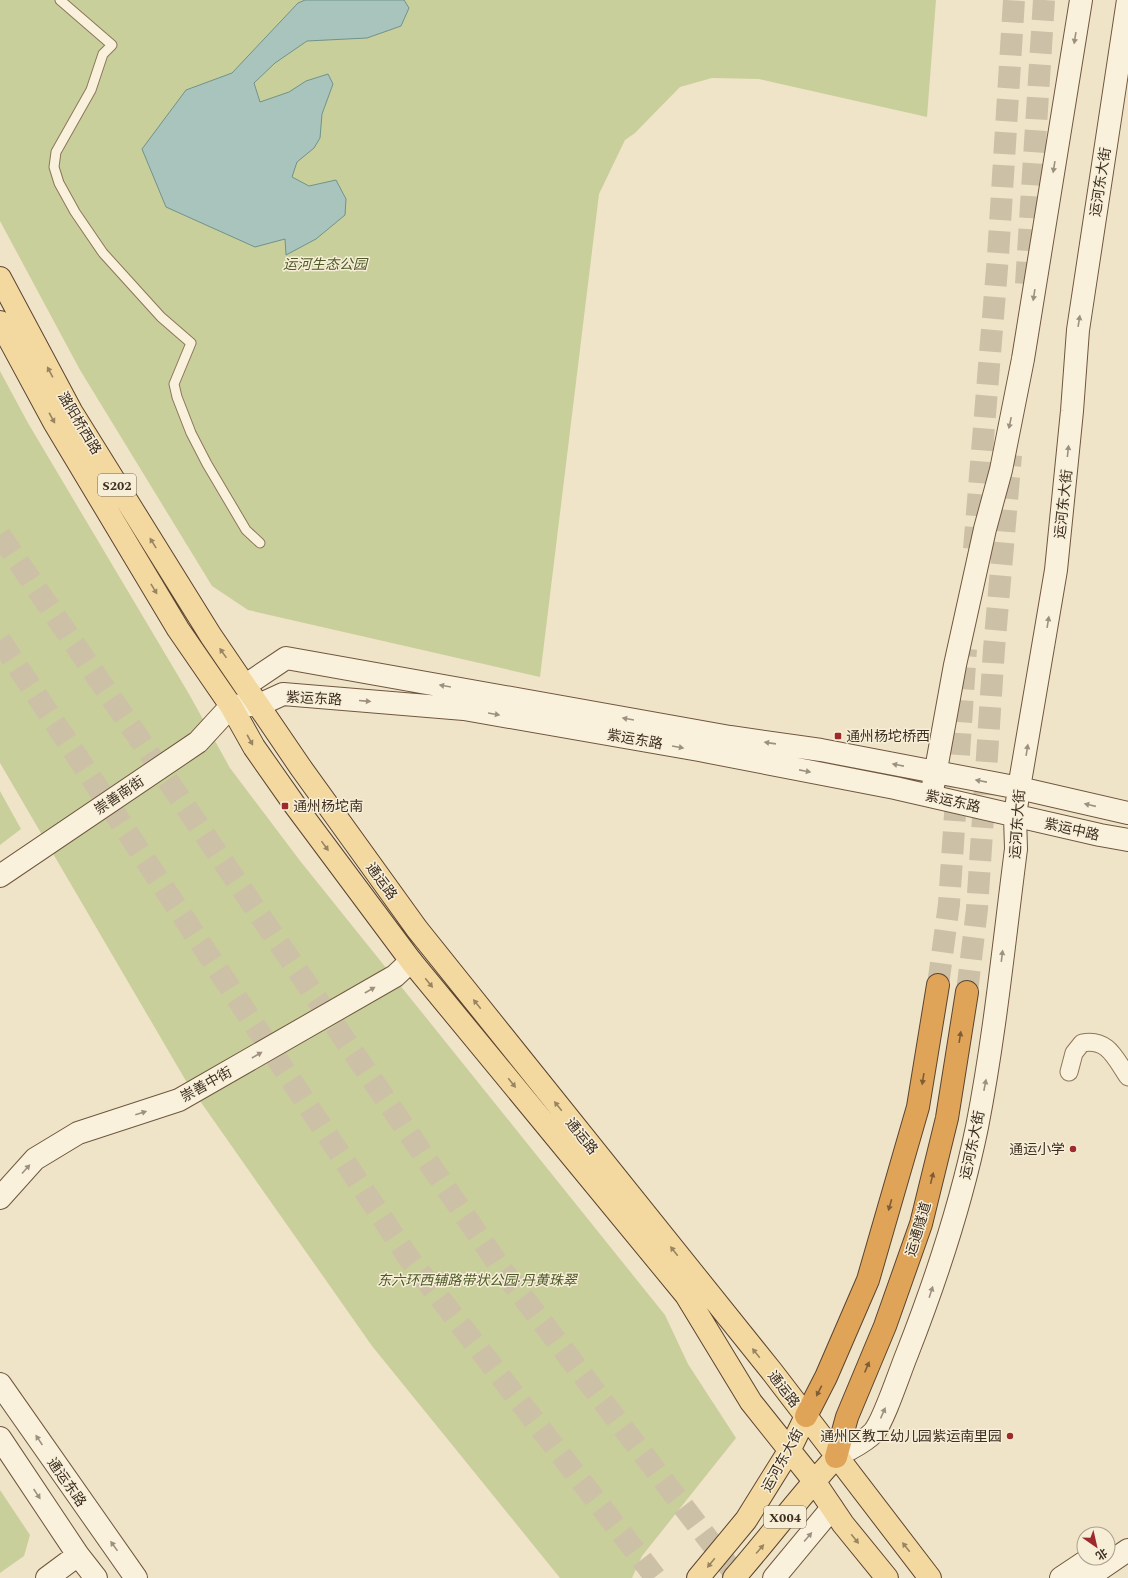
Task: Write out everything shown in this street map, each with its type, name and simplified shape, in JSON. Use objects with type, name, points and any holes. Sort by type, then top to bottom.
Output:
[{"type":"highway","points":[[806,1416],[826,1376],[868,1280],[918,1106],[938,985]]},
{"type":"highway","name":"运通隧道","points":[[836,1457],[846,1417],[885,1326],[921,1224],[947,1118],[967,992]]},
{"type":"main road","points":[[930,796],[936,772],[955,666],[985,529],[1001,470],[1023,359],[1081,0]]},
{"type":"main road","name":"运河东大街","points":[[734,1578],[769,1539],[814,1481],[836,1457],[864,1440],[875,1431],[929,1299],[962,1192],[986,1079],[1016,849],[1016,816],[1019,788],[1056,570],[1072,411],[1078,330],[1127,2]]},
{"type":"main road","name":"潞阳桥西路","points":[[0,278],[71,411],[211,636],[246,685]]},
{"type":"main road","name":"潞阳桥西路","points":[[0,322],[54,422],[178,629],[231,706]]},
{"type":"main road","name":"紫运东路","points":[[231,706],[246,685],[286,658],[730,737],[821,750],[1019,788]]},
{"type":"main road","name":"通运路","points":[[246,685],[301,768],[417,929],[806,1416],[930,1578]]},
{"type":"main road","name":"紫运东路","points":[[231,706],[259,705],[283,694],[464,709],[699,750],[896,788],[1016,816]]},
{"type":"main road","name":"通运路","points":[[231,706],[254,747],[294,804],[411,961],[686,1295],[751,1402],[814,1481],[832,1508]]},
{"type":"main road","name":"崇善南街","points":[[0,876],[198,742],[231,706]]},
{"type":"main road","name":"紫运中路","points":[[1019,788],[1128,813]]},
{"type":"main road","name":"紫运中路","points":[[1016,816],[1128,840]]},
{"type":"main road","name":"崇善中街","points":[[0,1198],[35,1159],[78,1133],[179,1100],[395,976],[411,961]]},
{"type":"main road","name":"通运东路","points":[[0,1384],[136,1578]]},
{"type":"main road","name":"运河东大街","points":[[698,1578],[746,1520],[790,1451],[806,1416]]},
{"type":"main road","points":[[0,1438],[78,1556],[96,1578]]},
{"type":"main road","points":[[774,1578],[832,1508],[887,1578]]},
{"type":"main road","points":[[1116,1542],[1128,1534]]},
{"type":"main road","points":[[1087,1578],[1128,1550]]},
{"type":"main road","points":[[47,1578],[78,1556]]},
{"type":"main road","points":[[1061,1578],[1079,1566]]},
{"type":"street","points":[[1068,1072],[1074,1053],[1082,1043],[1094,1041],[1110,1050],[1128,1077]]},
{"type":"lane","points":[[60,0],[112,45],[103,54],[91,90],[56,152],[54,167],[59,183],[75,212],[103,253],[161,317],[191,343],[174,384],[177,397],[191,433],[207,464],[246,530],[260,544]]},
{"type":"green space","name":"运河生态公园","points":[[0,0],[936,0],[927,117],[759,79],[712,78],[680,87],[635,133],[625,140],[599,194],[540,677],[248,610],[212,586],[80,370],[0,221]]},
{"type":"green space","name":"东六环西辅路带状公园·丹黄珠翠","points":[[0,371],[28,423],[189,694],[230,768],[301,862],[665,1315],[688,1364],[736,1438],[642,1556],[632,1578],[560,1578],[372,1346],[186,1081],[0,763]]},
{"type":"green space","points":[[0,791],[21,829],[0,845]]},
{"type":"green space","points":[[0,1490],[30,1535],[24,1556],[0,1573]]},
{"type":"water","points":[[305,0],[404,0],[409,8],[401,26],[367,38],[307,41],[275,63],[254,83],[260,102],[289,92],[306,81],[328,74],[333,84],[322,114],[320,138],[314,148],[297,162],[292,177],[309,186],[336,180],[346,199],[345,215],[316,239],[286,255],[285,239],[255,247],[166,207],[142,149],[186,90],[232,73],[298,3]]},
{"type":"tunnel","points":[[974,549],[998,256],[1014,0]]},
{"type":"tunnel","points":[[1026,284],[1044,0]]},
{"type":"tunnel","points":[[967,992],[977,909],[994,649],[1011,455]]},
{"type":"tunnel","points":[[0,535],[500,1267],[738,1578]]},
{"type":"tunnel","points":[[0,640],[408,1257],[656,1578]]},
{"type":"tunnel","points":[[938,985],[949,904],[966,649]]},
{"type":"place","name":"通州杨坨桥西","points":[[838,736]]},
{"type":"place","name":"通州杨坨南","points":[[285,806]]},
{"type":"place","name":"通运小学","points":[[1073,1149]]},
{"type":"place","name":"通州区教工幼儿园紫运南里园","points":[[1010,1436]]}]
